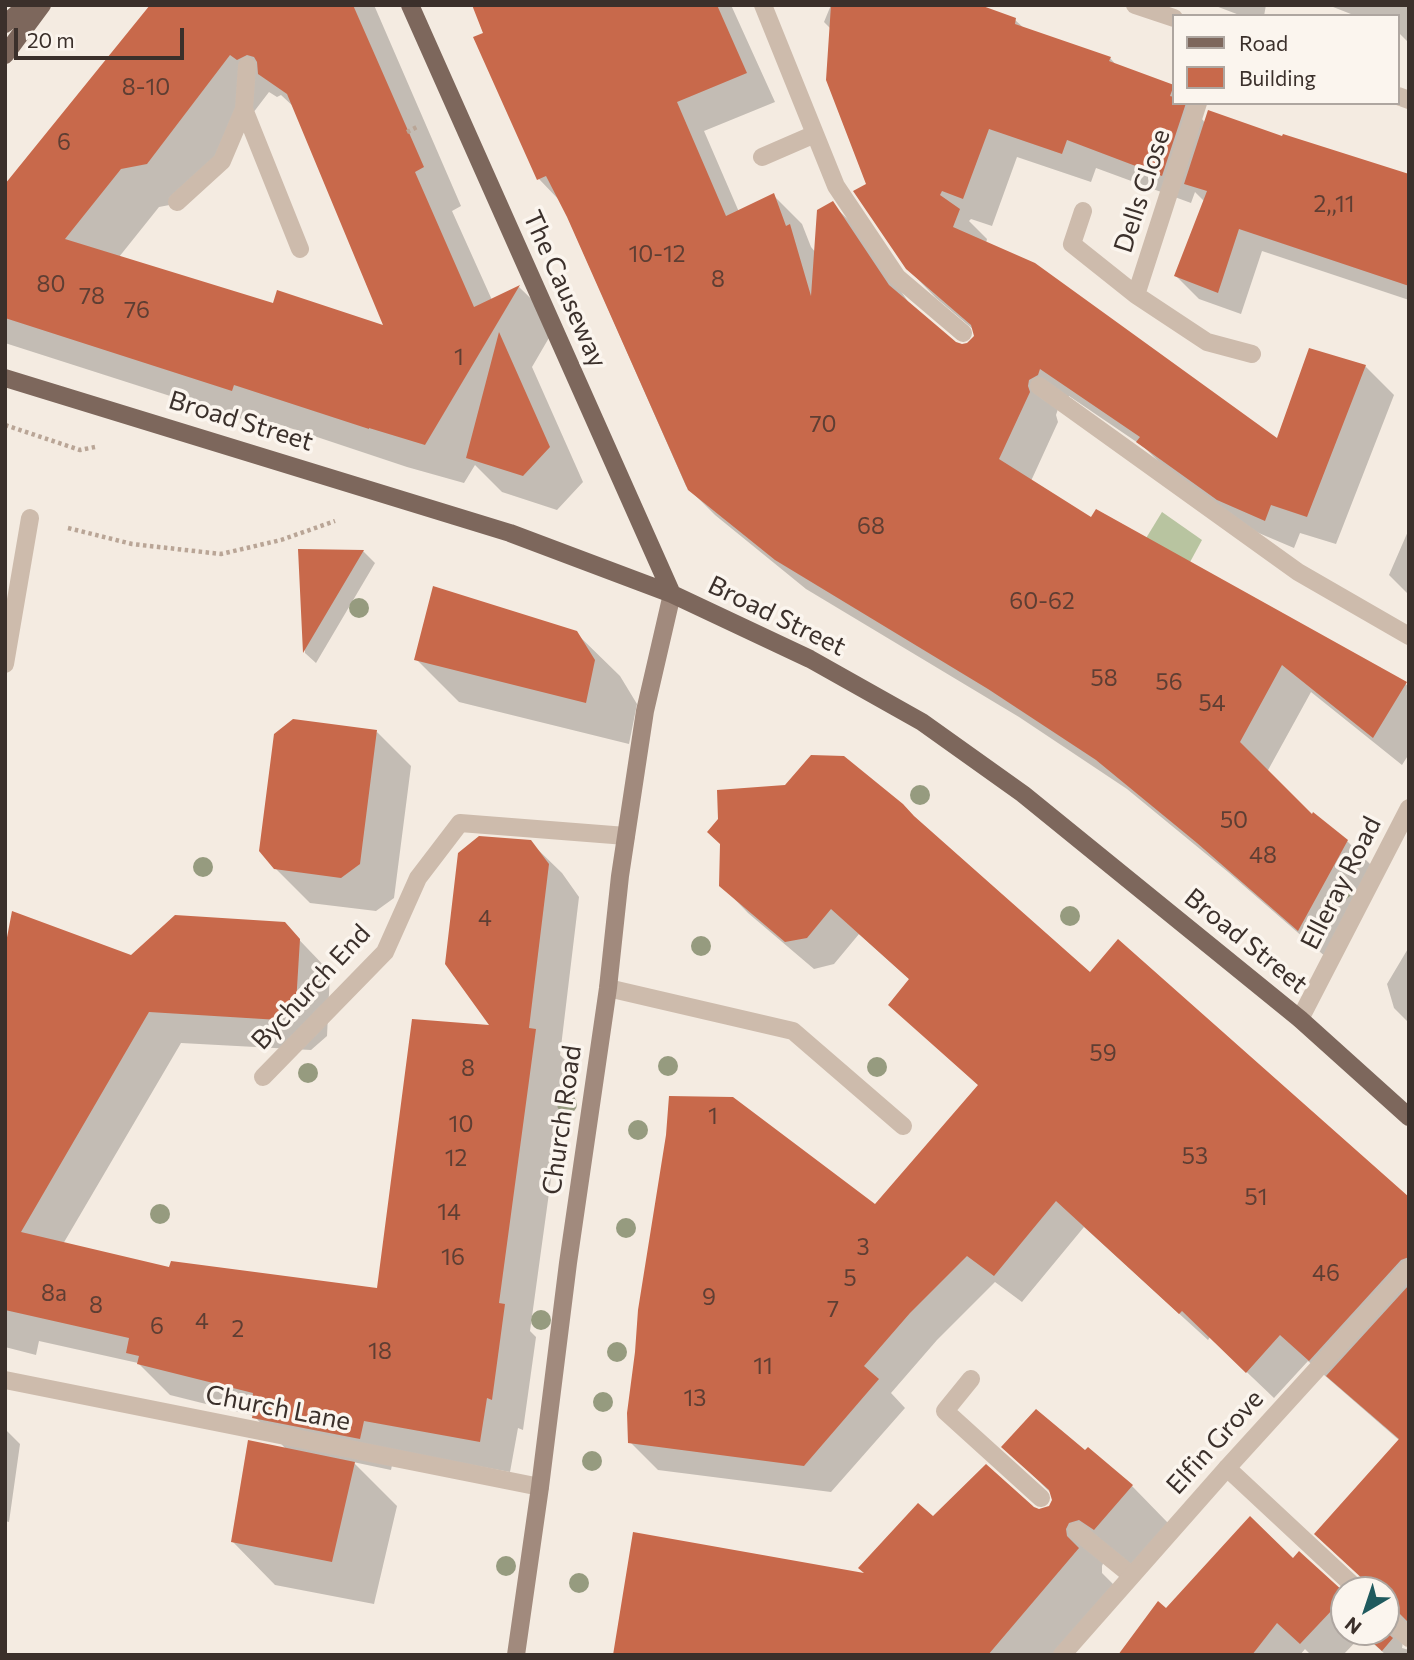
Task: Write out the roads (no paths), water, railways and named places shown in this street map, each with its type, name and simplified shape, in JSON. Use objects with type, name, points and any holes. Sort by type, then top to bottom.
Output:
[{"type":"main road","points":[[5,24],[27,5]]},
{"type":"main road","points":[[5,55],[42,5]]},
{"type":"main road","name":"The Causeway","points":[[410,5],[672,594]]},
{"type":"main road","name":"Broad Street","points":[[5,378],[510,533],[672,594],[800,654],[922,722],[1023,794],[1300,1019],[1409,1117]]},
{"type":"main road","name":"Church Road","points":[[516,1655],[608,988],[626,836],[645,711],[672,594]]},
{"type":"street","points":[[763,5],[836,186],[897,277],[963,333]]},
{"type":"street","points":[[1135,5],[1172,17]]},
{"type":"street","points":[[177,202],[222,161],[244,109],[247,66]]},
{"type":"street","name":"Dells Close","points":[[1136,295],[1197,105]]},
{"type":"street","points":[[244,109],[300,249]]},
{"type":"street","points":[[762,157],[815,134]]},
{"type":"street","name":"Dells Close","points":[[1083,211],[1072,244],[1136,295],[1207,342],[1252,354]]},
{"type":"street","points":[[1039,386],[1298,572],[1409,636]]},
{"type":"street","points":[[5,664],[30,518]]},
{"type":"street","name":"Elleray Road","points":[[1300,1019],[1409,808]]},
{"type":"street","name":"Bychurch End","points":[[264,1077],[386,953],[418,878],[460,823],[626,836]]},
{"type":"street","points":[[608,988],[793,1031],[903,1126]]},
{"type":"street","name":"Elfin Grove","points":[[1062,1655],[1131,1574],[1409,1268]]},
{"type":"street","points":[[971,1379],[945,1411],[1041,1498]]},
{"type":"street","name":"Church Lane","points":[[5,1380],[540,1487]]},
{"type":"street","points":[[1227,1468],[1343,1576]]},
{"type":"street","points":[[1077,1531],[1131,1574]]}]
